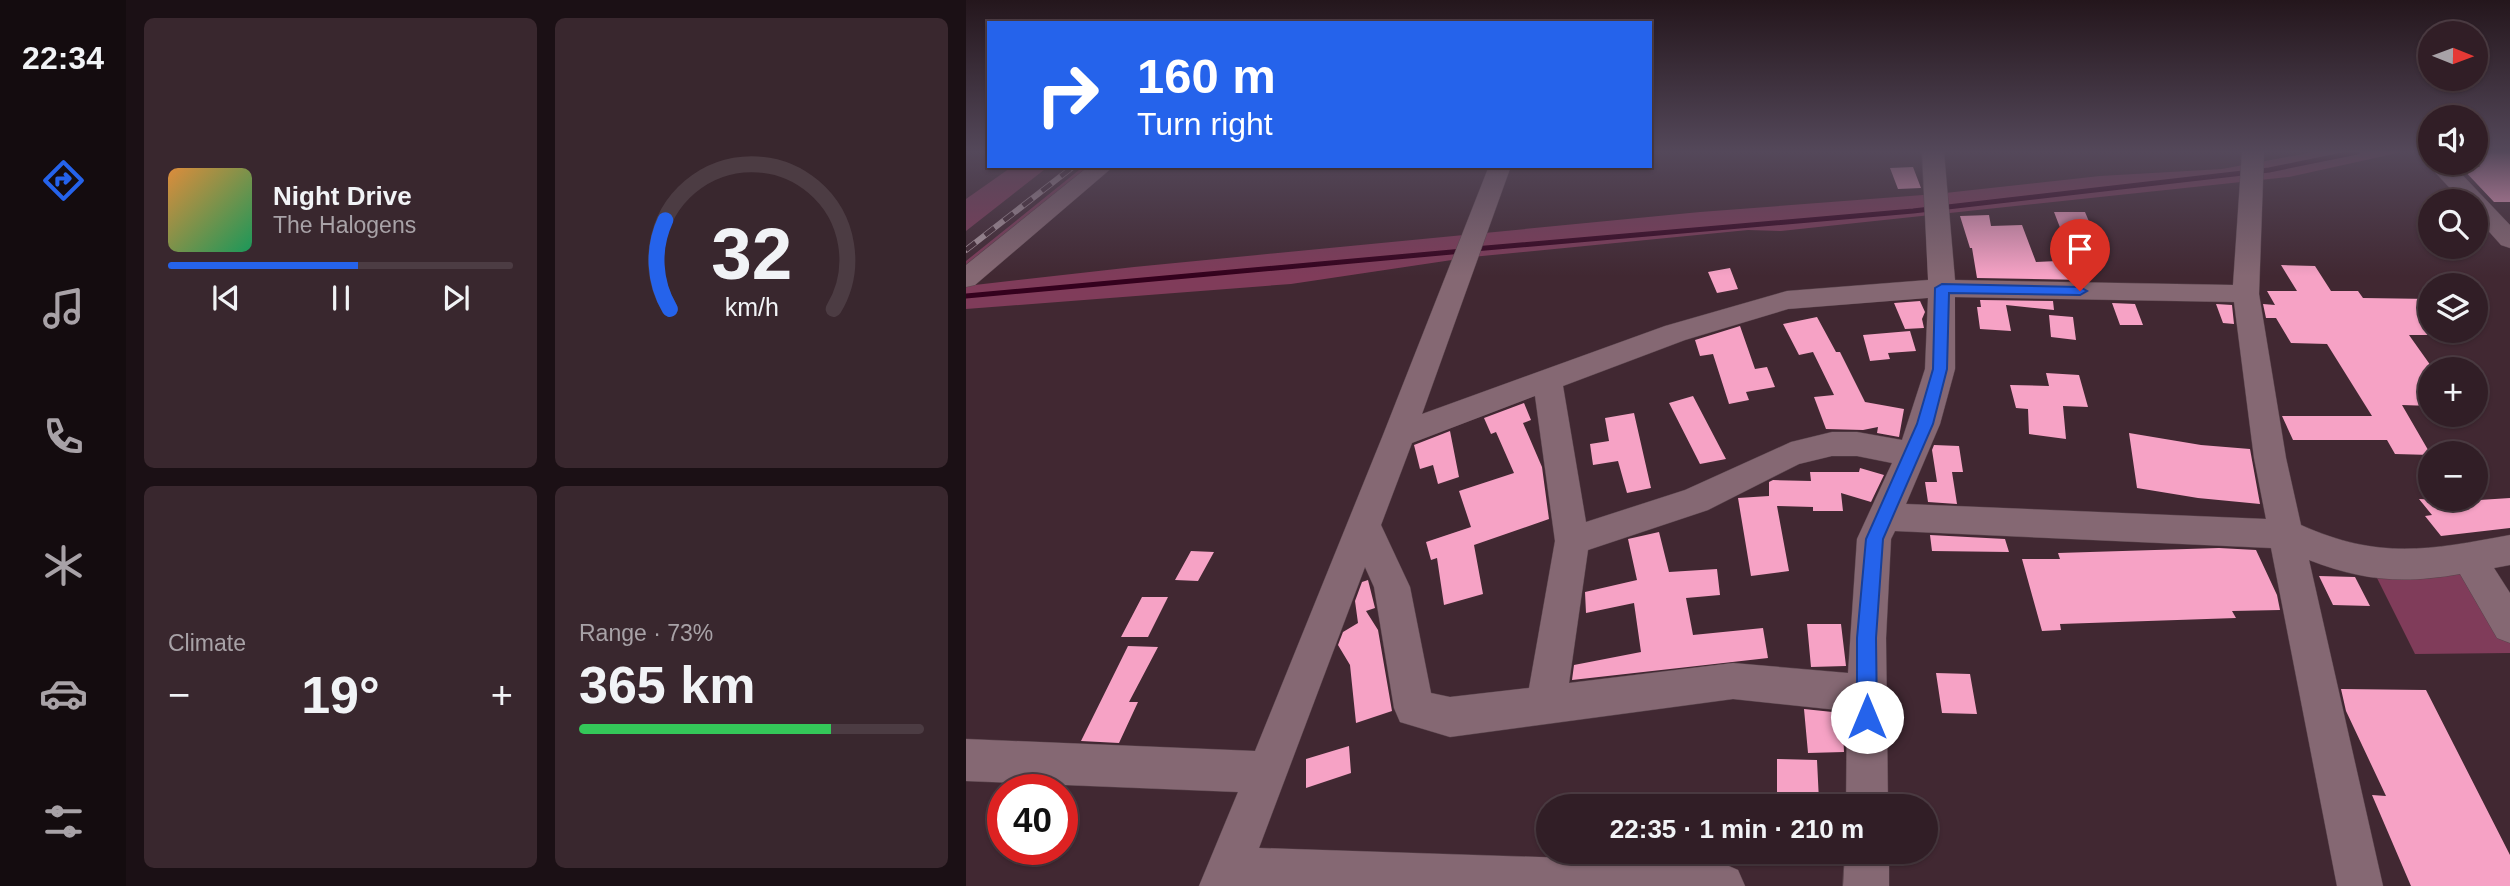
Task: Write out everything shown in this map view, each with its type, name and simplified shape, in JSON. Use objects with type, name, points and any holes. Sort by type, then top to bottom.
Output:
[{"type":"street","points":[[966,279],[1070,193]]},
{"type":"street","points":[[1490,193],[1399,435],[1226,878],[1722,886]]},
{"type":"street","points":[[1867,794],[1867,638],[1874,539],[1925,424],[1940,369],[1942,288],[1936,193]]},
{"type":"street","points":[[2251,193],[2246,294],[2270,458],[2360,886]]},
{"type":"street","points":[[2488,209],[2510,240]]},
{"type":"street","points":[[1399,435],[1675,333],[1787,300],[1942,288],[2246,294]]},
{"type":"street","points":[[1546,706],[1572,541],[1547,380]]},
{"type":"street","points":[[1572,541],[1696,500],[1791,454],[1832,443],[1857,444],[1912,454]]},
{"type":"street","points":[[1883,517],[2286,534],[2326,551],[2370,564],[2405,564],[2469,558],[2510,550]]},
{"type":"street","points":[[1364,525],[1392,587],[1414,708],[1450,717],[1733,681],[1867,694]]},
{"type":"street","points":[[2469,558],[2510,626]]},
{"type":"street","points":[[966,760],[1268,772]]},
{"type":"street","points":[[1867,864],[1867,886]]},
{"type":"shaded area","points":[[974,193],[1014,193],[966,231],[966,199]]},
{"type":"shaded area","points":[[1050,193],[1069,193],[966,280],[966,261]]},
{"type":"shaded area","points":[[2135,193],[1781,231],[1748,230],[1472,257],[1291,284],[966,309],[966,286],[1700,212],[1936,194]]},
{"type":"shaded area","points":[[2469,558],[2510,626],[2510,653],[2415,654],[2370,564]]},
{"type":"building","points":[[2488,193],[2510,193],[2510,202],[2494,202]]},
{"type":"building","points":[[2054,212],[2085,212],[2104,257],[2071,256]]},
{"type":"building","points":[[1989,215],[1991,226],[2022,225],[2036,262],[2078,260],[2088,280],[1977,278],[1972,248],[1960,216]]},
{"type":"building","points":[[2281,265],[2315,266],[2331,291],[2358,291],[2363,298],[2418,299],[2418,335],[2409,335],[2425,357],[2418,357],[2418,406],[2402,405],[2423,441],[2418,441],[2418,455],[2395,454],[2387,440],[2293,440],[2282,416],[2372,416],[2327,344],[2291,343],[2276,318],[2266,318],[2263,304],[2275,305],[2267,291],[2297,291]]},
{"type":"building","points":[[1730,268],[1738,289],[1717,293],[1708,272]]},
{"type":"building","points":[[1980,300],[2053,301],[2054,310],[2006,305],[2011,331],[1980,329],[1977,307],[1981,307]]},
{"type":"building","points":[[1920,301],[1925,312],[1922,319],[1924,328],[1905,329],[1894,303]]},
{"type":"building","points":[[2112,303],[2135,304],[2143,325],[2120,325]]},
{"type":"building","points":[[2216,304],[2232,305],[2234,324],[2223,323]]},
{"type":"building","points":[[2049,315],[2073,317],[2076,340],[2051,337]]},
{"type":"building","points":[[1817,317],[1836,352],[1840,352],[1865,402],[1904,409],[1899,437],[1877,433],[1878,427],[1863,430],[1826,429],[1814,397],[1834,395],[1813,352],[1799,355],[1783,324]]},
{"type":"building","points":[[1740,326],[1755,369],[1767,367],[1775,387],[1746,392],[1749,400],[1729,404],[1713,354],[1700,356],[1695,340]]},
{"type":"building","points":[[1910,331],[1916,351],[1888,353],[1890,359],[1870,361],[1863,335]]},
{"type":"building","points":[[2046,373],[2079,375],[2088,407],[2063,406],[2066,439],[2029,434],[2028,409],[2016,408],[2010,385],[2049,386]]},
{"type":"building","points":[[1693,396],[1726,459],[1700,464],[1669,403]]},
{"type":"building","points":[[1524,403],[1531,420],[1523,423],[1542,467],[1549,519],[1474,545],[1483,594],[1444,605],[1437,558],[1431,560],[1426,542],[1471,527],[1459,491],[1514,473],[1496,432],[1491,434],[1484,418]]},
{"type":"building","points":[[1634,413],[1651,488],[1627,493],[1618,461],[1593,465],[1590,444],[1609,441],[1605,418]]},
{"type":"building","points":[[1450,431],[1459,477],[1438,484],[1433,465],[1420,469],[1414,445]]},
{"type":"building","points":[[2129,433],[2201,445],[2250,449],[2260,504],[2137,488]]},
{"type":"building","points":[[1934,445],[1959,446],[1963,472],[1952,472],[1957,504],[1928,502],[1925,482],[1937,482],[1932,450]]},
{"type":"building","points":[[1860,468],[1884,475],[1871,502],[1841,493],[1843,511],[1813,511],[1813,507],[1777,506],[1789,571],[1751,576],[1738,498],[1769,496],[1769,482],[1773,480],[1811,481],[1810,472],[1859,472]]},
{"type":"building","points":[[2510,498],[2510,528],[2441,536],[2425,516],[2432,515],[2429,511],[2488,511],[2488,499]]},
{"type":"building","points":[[1659,532],[1669,572],[1717,569],[1720,595],[1686,598],[1693,635],[1763,628],[1768,658],[1572,680],[1574,665],[1641,652],[1634,603],[1586,613],[1585,592],[1637,580],[1628,539]]},
{"type":"building","points":[[1930,535],[2005,539],[2009,552],[1932,551]]},
{"type":"building","points":[[2219,548],[2256,550],[2277,595],[2280,610],[2232,611],[2236,618],[2060,624],[2061,630],[2042,631],[2022,559],[2060,559],[2058,553]]},
{"type":"building","points":[[1191,551],[1214,552],[1198,581],[1175,580]]},
{"type":"building","points":[[2319,576],[2355,577],[2370,606],[2333,605]]},
{"type":"building","points":[[1368,580],[1375,608],[1366,611],[1378,630],[1392,711],[1356,723],[1350,665],[1338,645],[1343,632],[1358,623],[1355,601],[1362,582]]},
{"type":"building","points":[[1142,597],[1168,597],[1148,637],[1121,637]]},
{"type":"building","points":[[1807,624],[1841,624],[1846,666],[1811,667]]},
{"type":"building","points":[[1128,646],[1158,647],[1129,702],[1138,702],[1119,743],[1081,741]]},
{"type":"building","points":[[1936,673],[1970,674],[1977,714],[1942,713]]},
{"type":"building","points":[[2341,689],[2426,690],[2510,855],[2510,886],[2411,886],[2372,795],[2386,796],[2346,711]]},
{"type":"building","points":[[1804,709],[1842,713],[1844,752],[1808,753]]},
{"type":"building","points":[[1349,746],[1351,773],[1306,788],[1306,759]]},
{"type":"building","points":[[1777,759],[1817,760],[1819,794],[1777,794]]},
{"type":"waterway","points":[[1474,249],[1913,211],[2066,193]]},
{"type":"waterway","points":[[966,296],[1463,251]]},
{"type":"railway","points":[[966,250],[1039,193]]},
{"type":"route","points":[[1867,717],[1867,638],[1874,539],[1925,424],[1940,369],[1942,288],[2080,291]]}]
